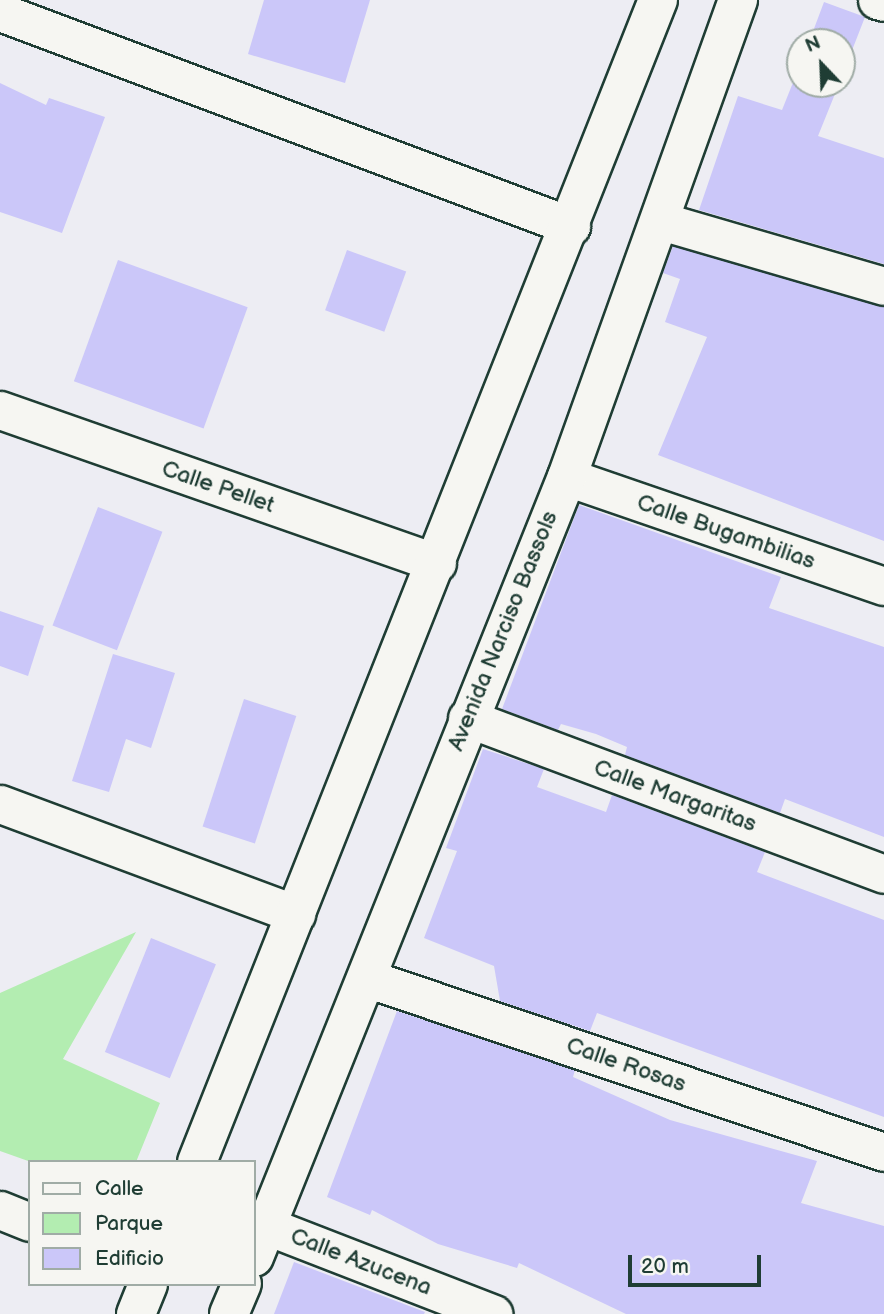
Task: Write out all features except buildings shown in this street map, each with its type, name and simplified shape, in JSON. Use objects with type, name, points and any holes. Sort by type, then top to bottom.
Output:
[{"type":"street","points":[[198,1160],[571,226],[658,0]]},
{"type":"street","name":"Avenida Narciso Bassols","points":[[261,1241],[369,979],[467,718],[567,477],[664,222],[738,0]]},
{"type":"street","points":[[877,0],[884,2]]},
{"type":"street","points":[[0,12],[571,226]]},
{"type":"street","points":[[664,222],[884,286]]},
{"type":"street","name":"Calle Pellet","points":[[0,410],[437,563]]},
{"type":"street","name":"Calle Bugambilias","points":[[567,477],[884,586]]},
{"type":"street","name":"Calle Margaritas","points":[[467,718],[884,874]]},
{"type":"street","points":[[0,804],[296,915]]},
{"type":"street","name":"Calle Rosas","points":[[369,979],[884,1152]]},
{"type":"street","points":[[0,1210],[28,1221]]},
{"type":"street","name":"Calle Azucena","points":[[261,1241],[495,1314]]},
{"type":"street","points":[[136,1314],[147,1286]]},
{"type":"street","points":[[229,1314],[241,1286]]},
{"type":"green space","points":[[136,932],[63,1059],[160,1103],[137,1160],[28,1161],[0,1151],[0,993]]}]
